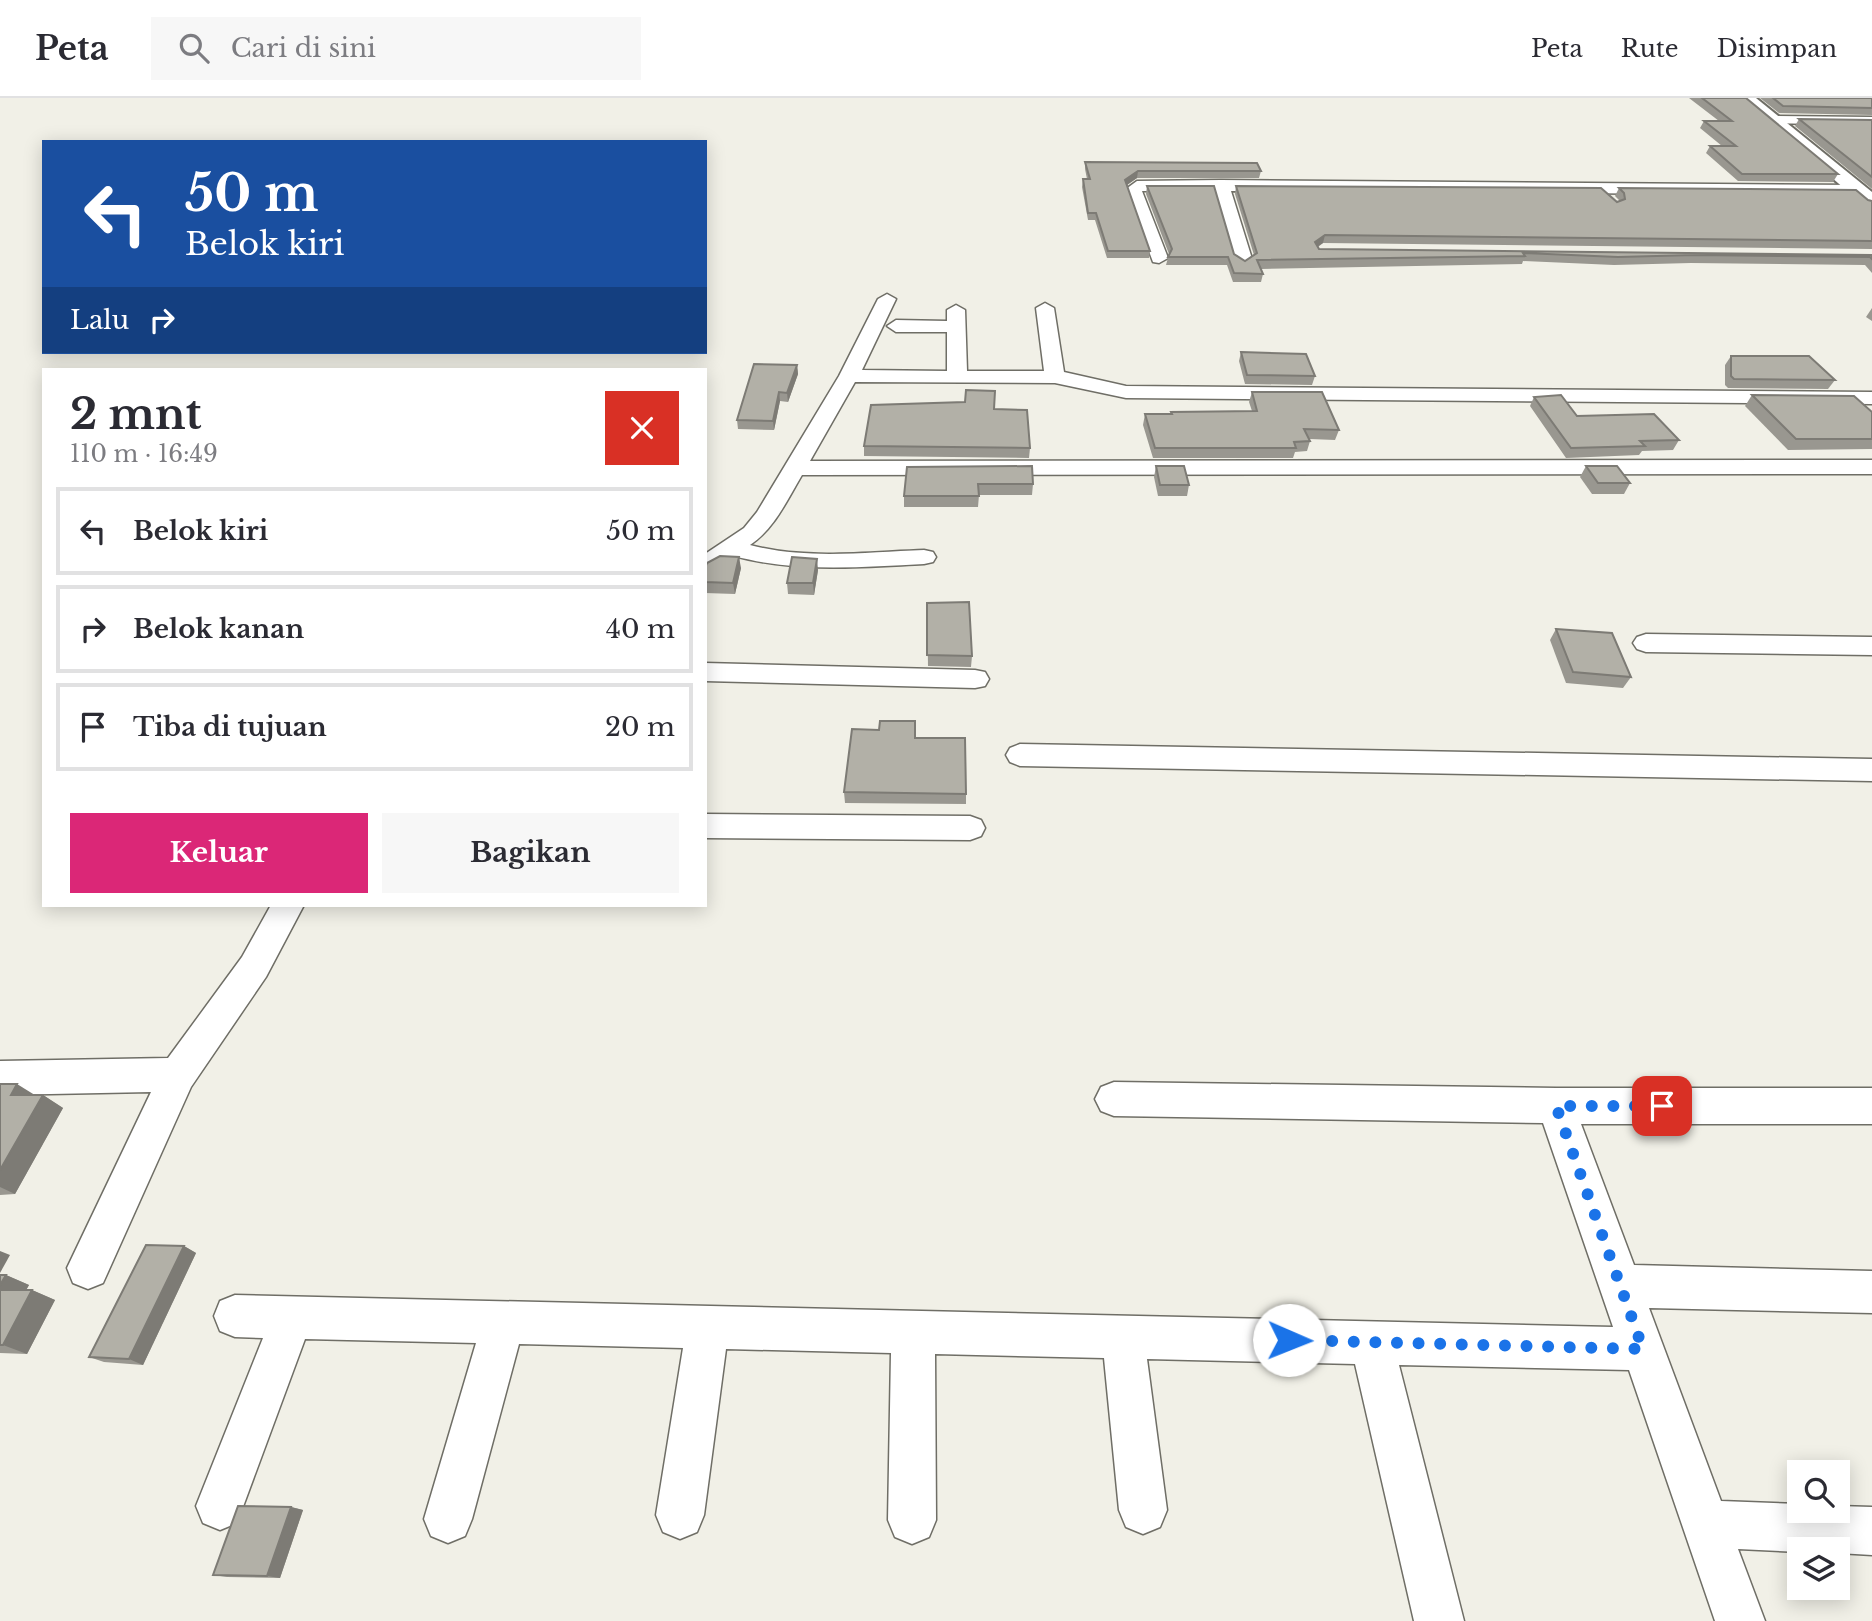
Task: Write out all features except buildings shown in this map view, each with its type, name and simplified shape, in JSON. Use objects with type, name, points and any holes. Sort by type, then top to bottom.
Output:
[{"type":"street","points":[[1746,98],[1872,202]]},
{"type":"street","points":[[1772,120],[1872,121]]},
{"type":"street","points":[[1221,185],[1244,262]]},
{"type":"street","points":[[1159,258],[1135,187],[1285,185],[1857,190]]},
{"type":"street","points":[[1285,185],[1294,204]]},
{"type":"street","points":[[1359,186],[1370,206]]},
{"type":"street","points":[[1438,187],[1451,205]]},
{"type":"street","points":[[1520,187],[1537,206]]},
{"type":"street","points":[[1682,188],[1700,206]]},
{"type":"street","points":[[1763,189],[1786,207]]},
{"type":"street","points":[[707,564],[752,533],[767,514],[849,376],[887,299]]},
{"type":"street","points":[[1045,308],[1055,377]]},
{"type":"street","points":[[896,326],[956,318],[957,377]]},
{"type":"street","points":[[849,376],[1055,377],[1083,380],[1098,387],[1126,392],[1872,398]]},
{"type":"street","points":[[793,468],[1872,467]]},
{"type":"street","points":[[733,548],[769,558],[809,561],[924,558]]},
{"type":"street","points":[[1646,643],[1872,646]]},
{"type":"street","points":[[707,672],[975,679]]},
{"type":"street","points":[[1020,755],[1872,770]]},
{"type":"street","points":[[707,826],[970,828]]},
{"type":"street","points":[[88,1268],[178,1075],[254,968],[287,907]]},
{"type":"street","points":[[0,1078],[178,1075]]},
{"type":"street","points":[[1114,1099],[1556,1106],[1872,1106]]},
{"type":"street","points":[[1556,1106],[1740,1621]]},
{"type":"street","points":[[1620,1286],[1872,1292]]},
{"type":"street","points":[[235,1316],[1643,1349]]},
{"type":"street","points":[[220,1506],[292,1317]]},
{"type":"street","points":[[447,1519],[503,1322]]},
{"type":"street","points":[[680,1515],[708,1326]]},
{"type":"street","points":[[912,1520],[913,1331]]},
{"type":"street","points":[[1124,1337],[1143,1510]]},
{"type":"street","points":[[1372,1342],[1439,1621]]},
{"type":"street","points":[[1705,1524],[1872,1531]]},
{"type":"route","points":[[1289,1340],[1643,1349],[1556,1106],[1662,1106]]}]
